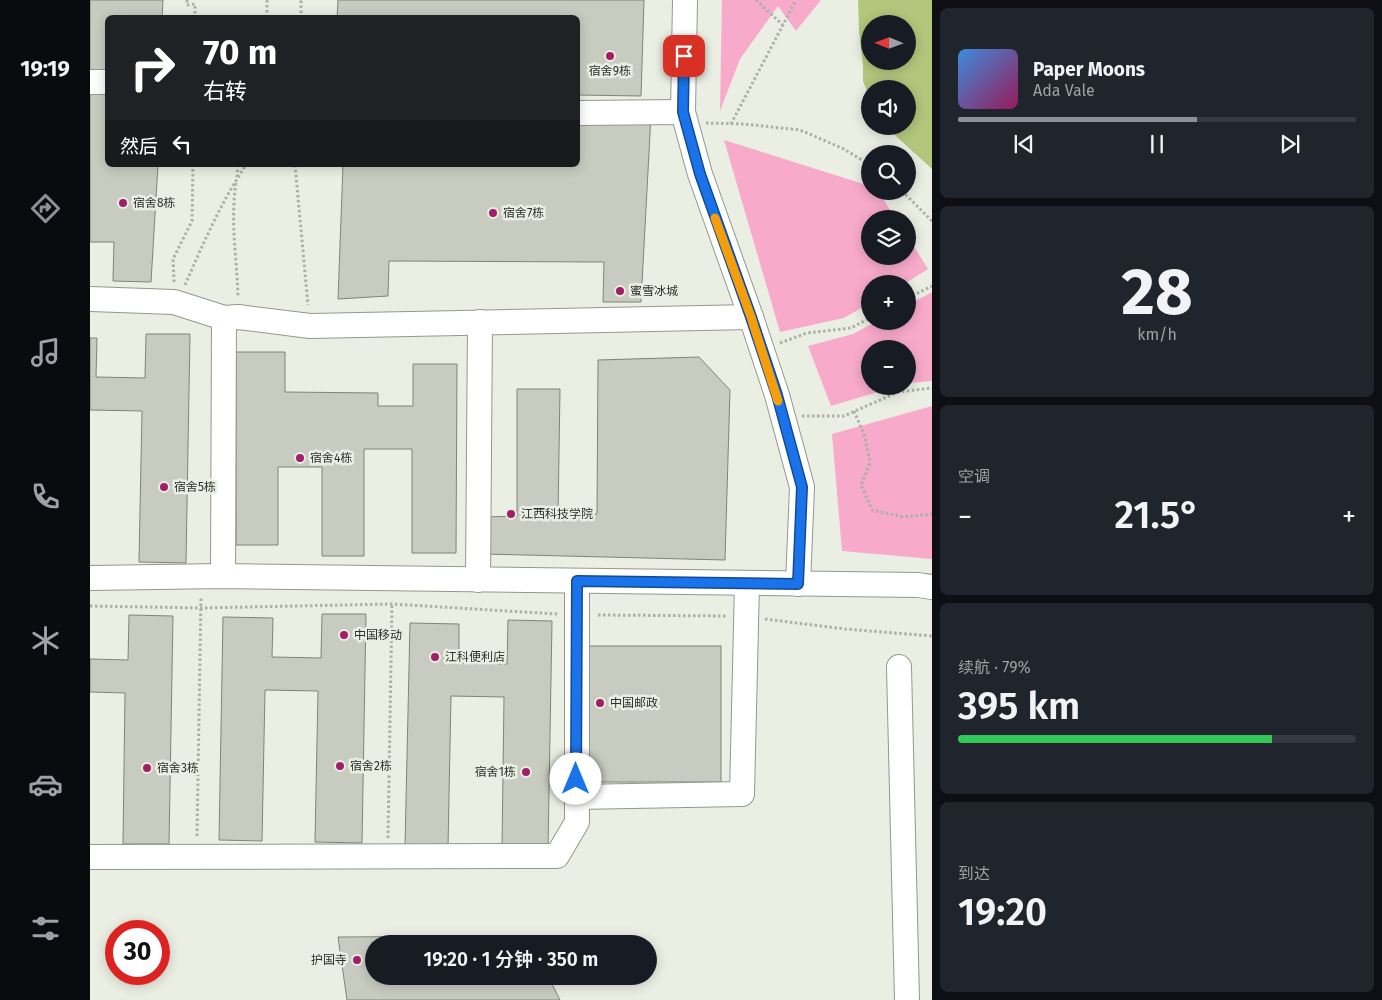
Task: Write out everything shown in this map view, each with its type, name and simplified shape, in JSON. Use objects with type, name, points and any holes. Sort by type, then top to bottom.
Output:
[{"type":"street","points":[[685,0],[684,118],[700,174],[762,350],[802,487],[798,584]]},
{"type":"street","points":[[90,82],[105,82]]},
{"type":"street","points":[[580,113],[684,118]]},
{"type":"street","points":[[90,299],[174,302],[231,318],[310,326],[751,317]]},
{"type":"street","points":[[212,576],[231,318]]},
{"type":"street","points":[[478,580],[480,322]]},
{"type":"street","points":[[90,578],[212,576],[918,585],[932,587]]},
{"type":"street","points":[[90,857],[557,856],[576,822],[577,581]]},
{"type":"street","points":[[576,797],[742,794],[748,583]]},
{"type":"street","points":[[899,667],[907,1000]]},
{"type":"path","points":[[187,0],[187,5],[195,4],[195,15]]},
{"type":"path","points":[[267,0],[267,15]]},
{"type":"path","points":[[301,15],[302,0]]},
{"type":"path","points":[[756,0],[783,25]]},
{"type":"path","points":[[731,124],[796,0]]},
{"type":"path","points":[[684,118],[800,130],[844,148],[861,159]]},
{"type":"path","points":[[174,302],[173,259],[192,221],[193,167]]},
{"type":"path","points":[[231,318],[237,259],[233,223],[238,167]]},
{"type":"path","points":[[174,302],[184,289],[208,234],[236,179],[245,167]]},
{"type":"path","points":[[295,167],[310,326]]},
{"type":"path","points":[[911,200],[932,221]]},
{"type":"path","points":[[916,294],[932,286]]},
{"type":"path","points":[[762,350],[807,333],[851,328],[861,323]]},
{"type":"path","points":[[782,416],[844,416],[898,392],[932,388]]},
{"type":"path","points":[[854,411],[865,437],[870,464],[862,484],[872,510],[902,517],[932,514]]},
{"type":"path","points":[[196,857],[200,608],[212,576]]},
{"type":"path","points":[[387,857],[392,578]]},
{"type":"path","points":[[90,606],[200,608],[392,604],[577,615],[746,617],[845,629],[932,636]]},
{"type":"shaded area","points":[[722,0],[821,0],[796,31],[778,6],[740,59],[720,111]]},
{"type":"shaded area","points":[[858,0],[932,0],[932,169],[916,154],[916,145],[906,145],[895,135],[916,135],[916,80],[863,80],[863,70],[916,70],[916,15],[861,15],[861,48]]},
{"type":"shaded area","points":[[724,140],[861,183],[861,200],[884,200],[890,210],[861,210],[861,265],[916,265],[916,250],[928,269],[916,276],[861,275],[861,308],[844,318],[780,332]]},
{"type":"shaded area","points":[[932,292],[932,381],[916,382],[916,340],[861,340],[861,395],[868,395],[831,406],[808,346],[853,334],[861,330],[916,330],[916,301]]},
{"type":"shaded area","points":[[932,406],[932,559],[842,551],[832,434]]},
{"type":"building","points":[[90,0],[163,0],[162,15],[105,15],[105,71],[90,71]]},
{"type":"building","name":"宿舍9栋","points":[[338,0],[644,0],[641,96],[580,95],[580,15],[337,15]]},
{"type":"building","name":"宿舍8栋","points":[[90,94],[105,94],[105,167],[158,167],[151,282],[113,281],[114,242],[90,242]]},
{"type":"building","name":"宿舍7栋","points":[[580,115],[651,115],[641,302],[603,302],[604,262],[389,261],[388,296],[338,299],[343,167],[580,167]]},
{"type":"building","name":"宿舍5栋","points":[[146,334],[190,334],[186,563],[139,562],[142,411],[90,410],[90,338],[97,338],[96,377],[145,378]]},
{"type":"building","name":"宿舍4栋","points":[[236,352],[285,352],[285,392],[378,393],[378,406],[413,406],[413,364],[457,364],[456,553],[412,553],[412,449],[364,449],[364,556],[322,556],[322,467],[278,467],[278,545],[236,545]]},
{"type":"building","points":[[699,357],[730,390],[725,560],[484,554],[486,517],[517,516],[517,389],[560,389],[558,516],[597,514],[598,360]]},
{"type":"building","name":"宿舍2栋","points":[[322,614],[366,614],[362,843],[315,842],[318,691],[265,690],[262,841],[219,840],[223,617],[273,618],[272,657],[321,658]]},
{"type":"building","name":"宿舍3栋","points":[[129,615],[173,616],[169,844],[123,844],[125,693],[90,692],[90,659],[128,660]]},
{"type":"building","name":"宿舍1栋","points":[[508,620],[552,621],[548,849],[502,848],[504,697],[451,696],[448,847],[405,846],[410,623],[459,624],[459,663],[507,664]]},
{"type":"building","points":[[585,646],[721,646],[721,782],[585,782]]},
{"type":"building","points":[[338,937],[365,937],[365,985],[552,985],[560,1000],[347,1000]]},
{"type":"slow traffic","points":[[715,218],[751,317],[778,401]]},
{"type":"place","name":"宿舍9栋","points":[[610,56]]},
{"type":"place","name":"宿舍8栋","points":[[123,203]]},
{"type":"place","name":"宿舍7栋","points":[[493,213]]},
{"type":"place","name":"蜜雪冰城","points":[[620,291]]},
{"type":"place","name":"宿舍4栋","points":[[300,458]]},
{"type":"place","name":"宿舍5栋","points":[[164,487]]},
{"type":"place","name":"江西科技学院","points":[[511,514]]},
{"type":"place","name":"中国移动","points":[[344,635]]},
{"type":"place","name":"江科便利店","points":[[435,657]]},
{"type":"place","name":"中国邮政","points":[[600,703]]},
{"type":"place","name":"宿舍2栋","points":[[340,766]]},
{"type":"place","name":"宿舍3栋","points":[[147,768]]},
{"type":"place","name":"宿舍1栋","points":[[526,772]]},
{"type":"place","name":"护国寺","points":[[357,960]]},
{"type":"route","points":[[576,779],[577,581],[798,584],[802,487],[777,395],[700,174],[683,112],[684,56]]}]
